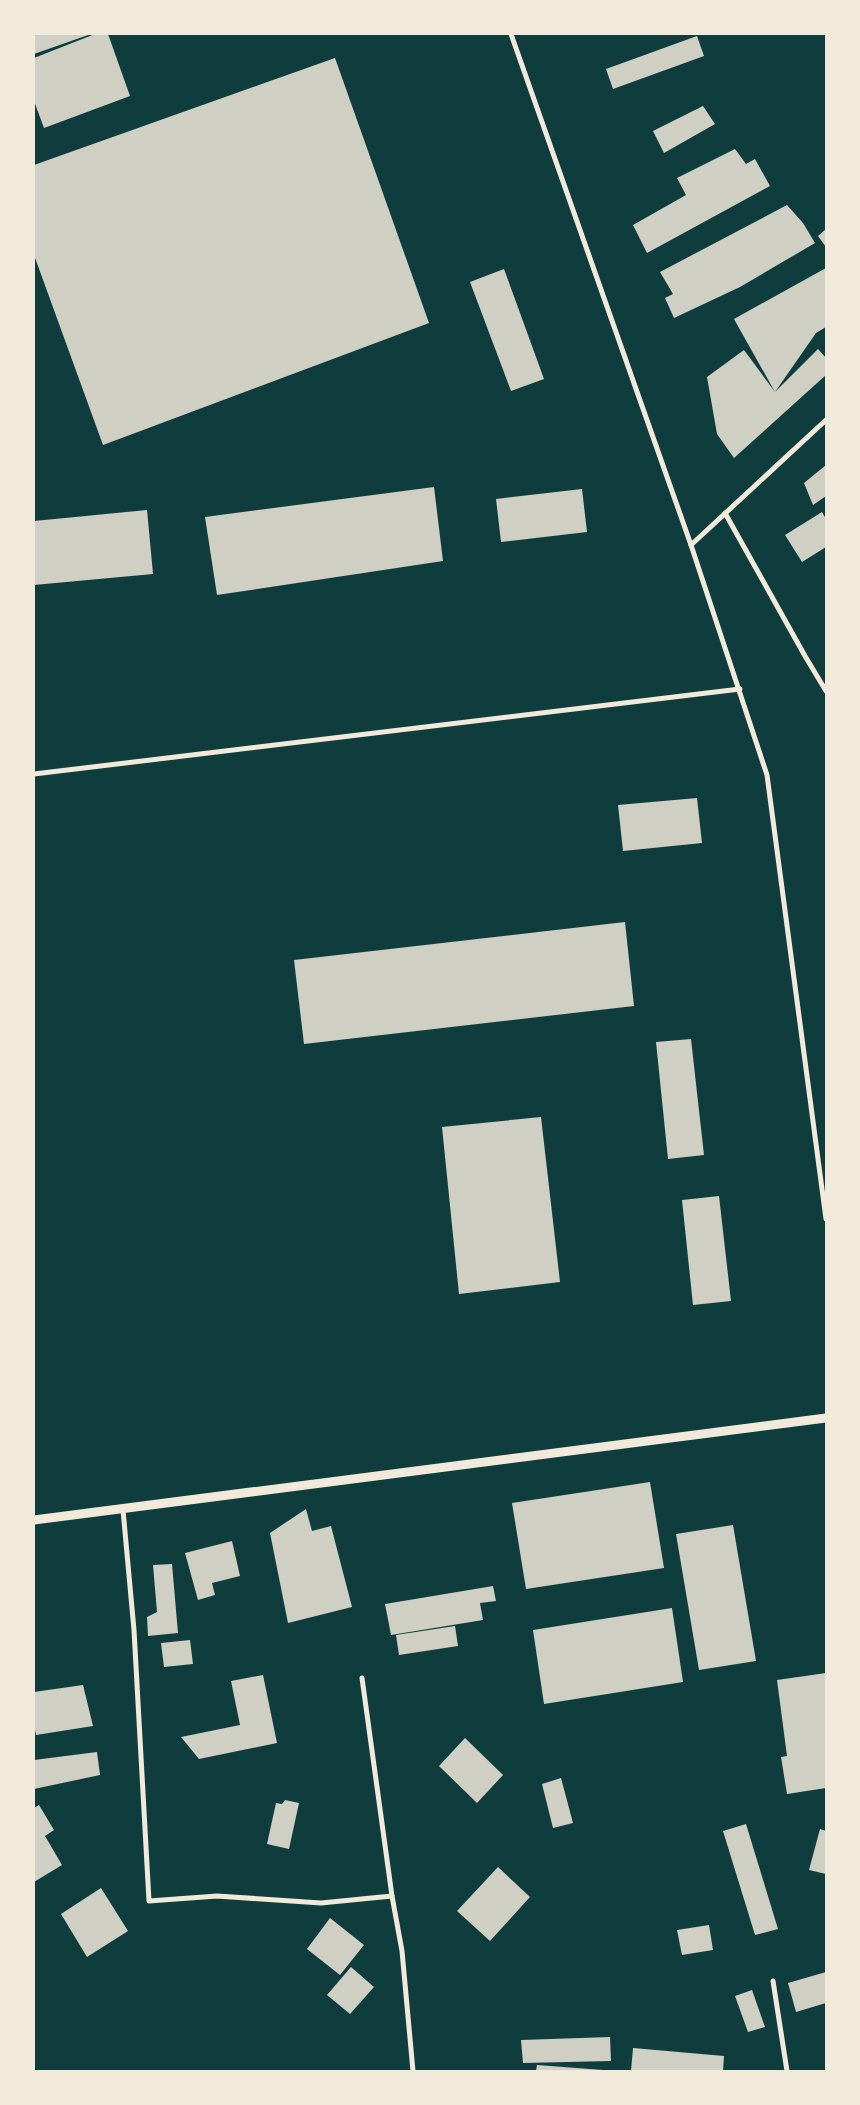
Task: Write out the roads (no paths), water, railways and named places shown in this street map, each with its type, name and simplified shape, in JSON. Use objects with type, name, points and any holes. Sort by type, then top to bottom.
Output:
[{"type":"street","points":[[511,34],[691,545],[767,775],[826,1219]]},
{"type":"street","points":[[691,545],[826,420]]},
{"type":"street","points":[[725,513],[804,656],[826,690]]},
{"type":"street","points":[[34,774],[740,690]]},
{"type":"street","points":[[34,1520],[826,1418]]},
{"type":"street","points":[[123,1510],[134,1630],[149,1901],[218,1896],[321,1902],[392,1896]]},
{"type":"street","points":[[362,1678],[392,1896],[402,1951],[413,2071]]},
{"type":"street","points":[[773,1981],[786,2071]]}]
